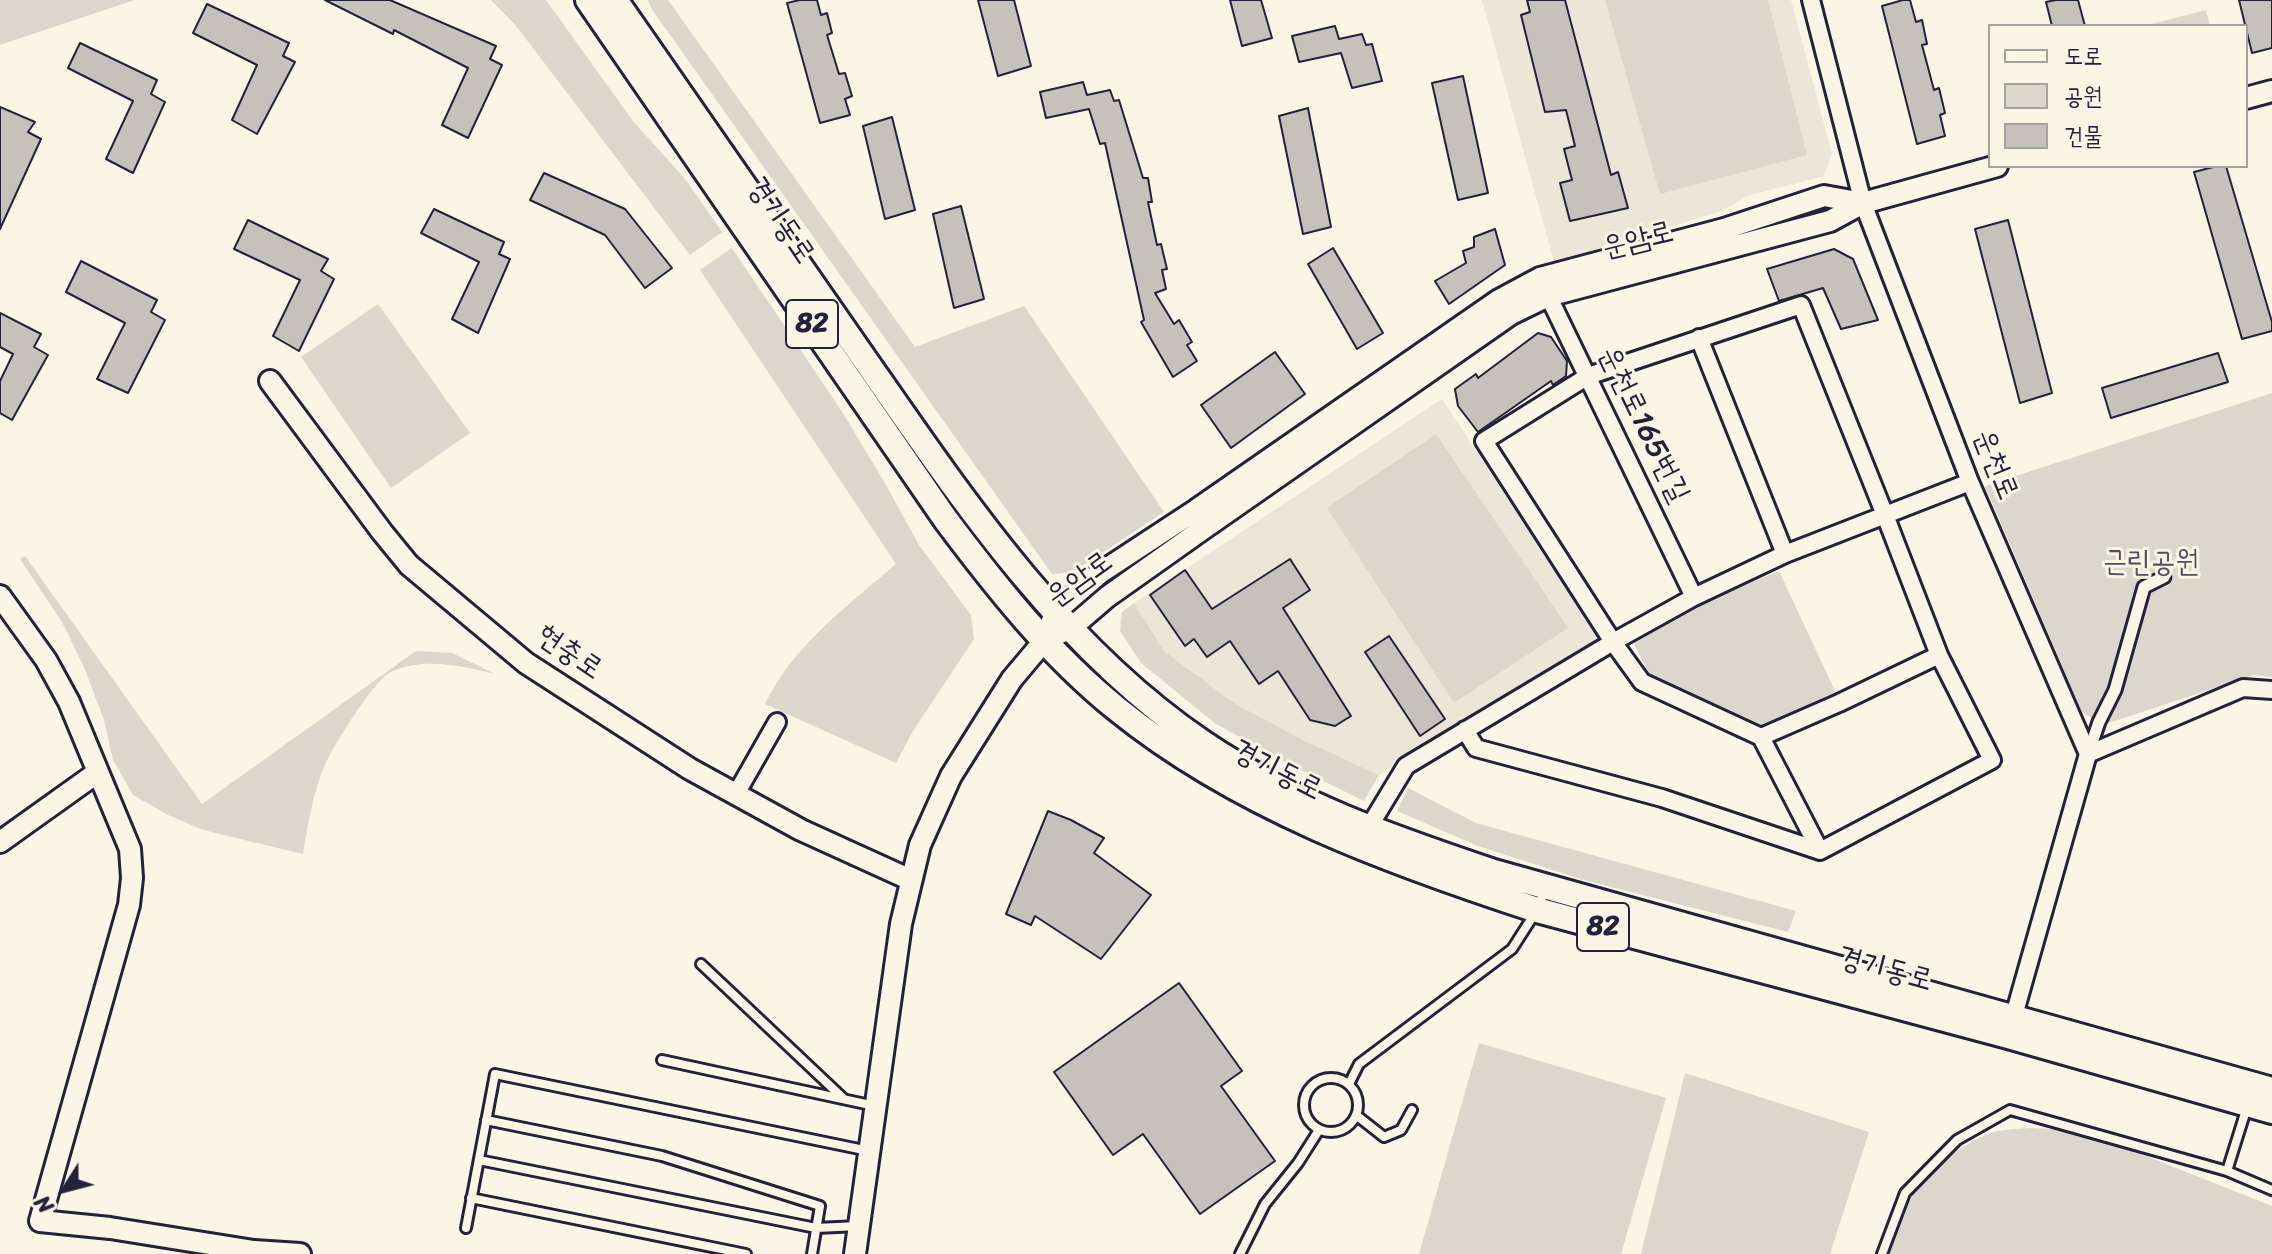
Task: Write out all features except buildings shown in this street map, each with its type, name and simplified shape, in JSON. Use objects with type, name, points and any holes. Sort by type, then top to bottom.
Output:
[{"type":"main road","points":[[568,0],[706,170]]},
{"type":"main road","name":"경기동로","points":[[588,0],[946,520],[991,580],[1044,641],[1108,701],[1154,737],[1260,800],[1407,866],[1541,898],[2011,1027],[2272,1090]]},
{"type":"main road","name":"경기동로","points":[[615,0],[981,523],[1064,620],[1107,664],[1149,702],[1252,775],[1304,800],[1541,898]]},
{"type":"main road","points":[[636,0],[678,91]]},
{"type":"main road","name":"경기동로","points":[[2011,1027],[2272,1111]]},
{"type":"street","name":"운천로","points":[[1811,0],[1863,203],[1970,482],[2088,754]]},
{"type":"street","points":[[2248,97],[2272,91]]},
{"type":"street","name":"운암로","points":[[1044,641],[1064,620],[1107,597],[1511,314],[1544,287],[1830,221],[1863,203],[1990,168]]},
{"type":"street","name":"운천로165번길","points":[[1544,287],[1694,597]]},
{"type":"street","points":[[1465,730],[1476,748],[1662,798],[1820,851],[1992,760],[1939,655],[1801,305],[1588,376],[1484,441],[1642,682],[1761,737],[1820,851]]},
{"type":"street","points":[[1699,338],[1785,554]]},
{"type":"street","name":"현충로","points":[[270,381],[409,565],[526,663],[690,769],[801,830],[911,880]]},
{"type":"street","points":[[1369,827],[1406,766],[1613,642],[1694,597],[1785,554],[1970,482]]},
{"type":"street","points":[[2011,1027],[2088,754],[2115,690],[2144,587],[2164,577]]},
{"type":"street","points":[[0,596],[29,634],[69,702],[130,849],[132,878],[129,905],[40,1221],[110,1228],[254,1251],[300,1254]]},
{"type":"street","points":[[855,1254],[901,924],[920,845],[951,776],[1012,679],[1044,641]]},
{"type":"street","points":[[1761,737],[1939,655]]},
{"type":"street","points":[[2088,754],[2243,688],[2272,690]]},
{"type":"street","points":[[736,794],[777,722]]},
{"type":"street","points":[[0,842],[98,772]]},
{"type":"lane","points":[[1349,1084],[1359,1064],[1512,949],[1541,898]]},
{"type":"lane","points":[[701,964],[845,1099]]},
{"type":"lane","points":[[662,1060],[876,1106]]},
{"type":"lane","points":[[466,1228],[495,1074],[870,1151]]},
{"type":"lane","points":[[1333,1077],[1349,1084],[1358,1100],[1356,1115],[1349,1126],[1341,1131],[1331,1133],[1319,1130],[1308,1121],[1304,1112],[1305,1095],[1316,1082],[1333,1077]]},
{"type":"lane","points":[[2227,1171],[2248,1103]]},
{"type":"lane","points":[[1356,1115],[1384,1137],[1401,1130],[1412,1110]]},
{"type":"lane","points":[[1882,1254],[1905,1193],[1957,1140],[2010,1110],[2227,1171],[2272,1190]]},
{"type":"lane","points":[[486,1120],[662,1156],[820,1206],[812,1254]]},
{"type":"lane","points":[[1240,1254],[1265,1204],[1298,1163],[1319,1130]]},
{"type":"lane","points":[[479,1160],[816,1228],[859,1226]]},
{"type":"lane","points":[[471,1198],[746,1254]]},
{"type":"shaded area","points":[[1482,0],[1791,0],[1832,154],[1824,176],[1747,196],[1722,211],[1554,262]]},
{"type":"shaded area","points":[[1442,399],[1597,635],[1595,642],[1379,775],[1305,741],[1234,703],[1164,651],[1134,603]]},
{"type":"green space","points":[[0,0],[135,0],[0,45]]},
{"type":"green space","points":[[491,0],[546,0],[633,121],[686,180],[722,232],[690,255],[517,27]]},
{"type":"green space","points":[[648,0],[668,0],[915,347],[1024,306],[1164,512],[1073,572],[1052,574]]},
{"type":"green space","points":[[1605,0],[1768,0],[1807,155],[1660,194]]},
{"type":"green space","points":[[2206,10],[2210,24],[2152,24]]},
{"type":"green space","points":[[732,248],[841,410],[919,545],[971,615],[974,639],[913,731],[896,763],[765,704],[777,682],[807,644],[896,564],[700,270]]},
{"type":"green space","points":[[378,304],[470,433],[391,488],[301,357]]},
{"type":"green space","name":"근린공원","points":[[2272,393],[2272,677],[2254,675],[2103,725],[2082,712],[1985,486]]},
{"type":"green space","points":[[1436,434],[1568,628],[1454,703],[1327,508]]},
{"type":"green space","points":[[25,556],[202,804],[416,651],[452,653],[495,674],[457,666],[418,664],[385,676],[356,713],[325,765],[314,797],[303,854],[203,830],[133,795],[113,760],[104,720],[84,667],[62,622],[20,559]]},
{"type":"green space","points":[[1779,571],[1836,693],[1769,728],[1649,674],[1634,644],[1641,630]]},
{"type":"green space","points":[[1134,603],[1164,651],[1234,703],[1305,741],[1379,775],[1364,801],[1216,724],[1141,663],[1120,631],[1122,612]]},
{"type":"green space","points":[[1408,788],[1476,823],[1796,911],[1788,932],[1584,880],[1478,846],[1397,811]]},
{"type":"green space","points":[[1479,1043],[1666,1098],[1621,1254],[1419,1254]]},
{"type":"green space","points":[[1685,1073],[1869,1132],[1830,1254],[1641,1254]]},
{"type":"green space","points":[[2031,1128],[2083,1131],[2272,1206],[2272,1254],[1878,1254],[1899,1209],[1941,1163],[1981,1137],[1994,1132]]}]
